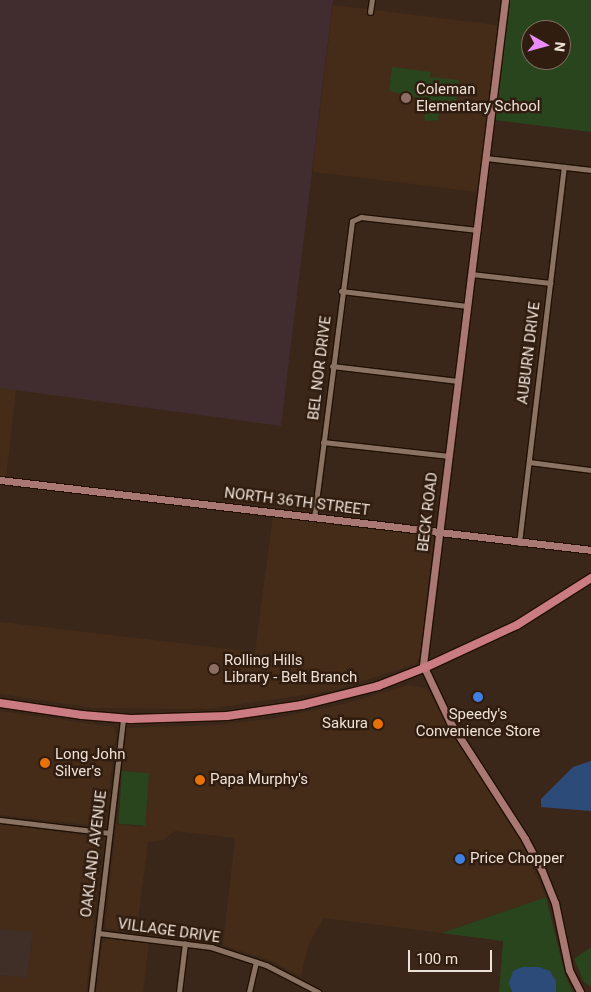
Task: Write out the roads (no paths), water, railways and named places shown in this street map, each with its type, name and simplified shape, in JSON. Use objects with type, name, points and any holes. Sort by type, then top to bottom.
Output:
[{"type":"main road","points":[[0,703],[123,719],[197,718],[274,710],[339,697],[424,668],[517,625],[591,578]]},
{"type":"street","points":[[370,12],[372,0]]},
{"type":"street","name":"BECK ROAD","points":[[424,668],[448,456],[505,0]]},
{"type":"street","points":[[486,158],[591,170]]},
{"type":"street","name":"AUBURN DRIVE","points":[[519,543],[564,167]]},
{"type":"street","name":"BEL NOR DRIVE","points":[[314,518],[341,292],[352,221],[361,217],[476,230]]},
{"type":"street","points":[[471,274],[550,283]]},
{"type":"street","points":[[341,292],[467,306]]},
{"type":"street","points":[[332,366],[458,381]]},
{"type":"street","points":[[323,442],[448,456]]},
{"type":"street","points":[[529,462],[591,470]]},
{"type":"street","name":"NORTH 36TH STREET","points":[[0,480],[519,543],[591,550]]},
{"type":"street","points":[[424,668],[450,722],[525,838],[542,871],[555,903],[569,970],[580,992]]},
{"type":"street","name":"OAKLAND AVENUE","points":[[91,992],[123,719]]},
{"type":"street","points":[[0,820],[110,833]]},
{"type":"street","name":"VILLAGE DRIVE","points":[[98,933],[211,947],[256,962],[318,992]]},
{"type":"street","points":[[179,992],[185,943]]},
{"type":"street","points":[[249,992],[256,962]]},
{"type":"water","points":[[591,761],[591,811],[541,807],[541,799],[573,767]]},
{"type":"water","points":[[522,967],[539,967],[550,971],[556,981],[556,992],[512,992],[509,983],[513,971]]},
{"type":"place","name":"Coleman Elementary School","points":[[406,98]]},
{"type":"place","name":"Rolling Hills Library - Belt Branch","points":[[214,669]]},
{"type":"place","name":"Speedy's Convenience Store","points":[[478,697]]},
{"type":"place","name":"Sakura","points":[[378,724]]},
{"type":"place","name":"Long John Silver's","points":[[45,763]]},
{"type":"place","name":"Papa Murphy's","points":[[200,780]]},
{"type":"place","name":"Price Chopper","points":[[460,859]]}]
